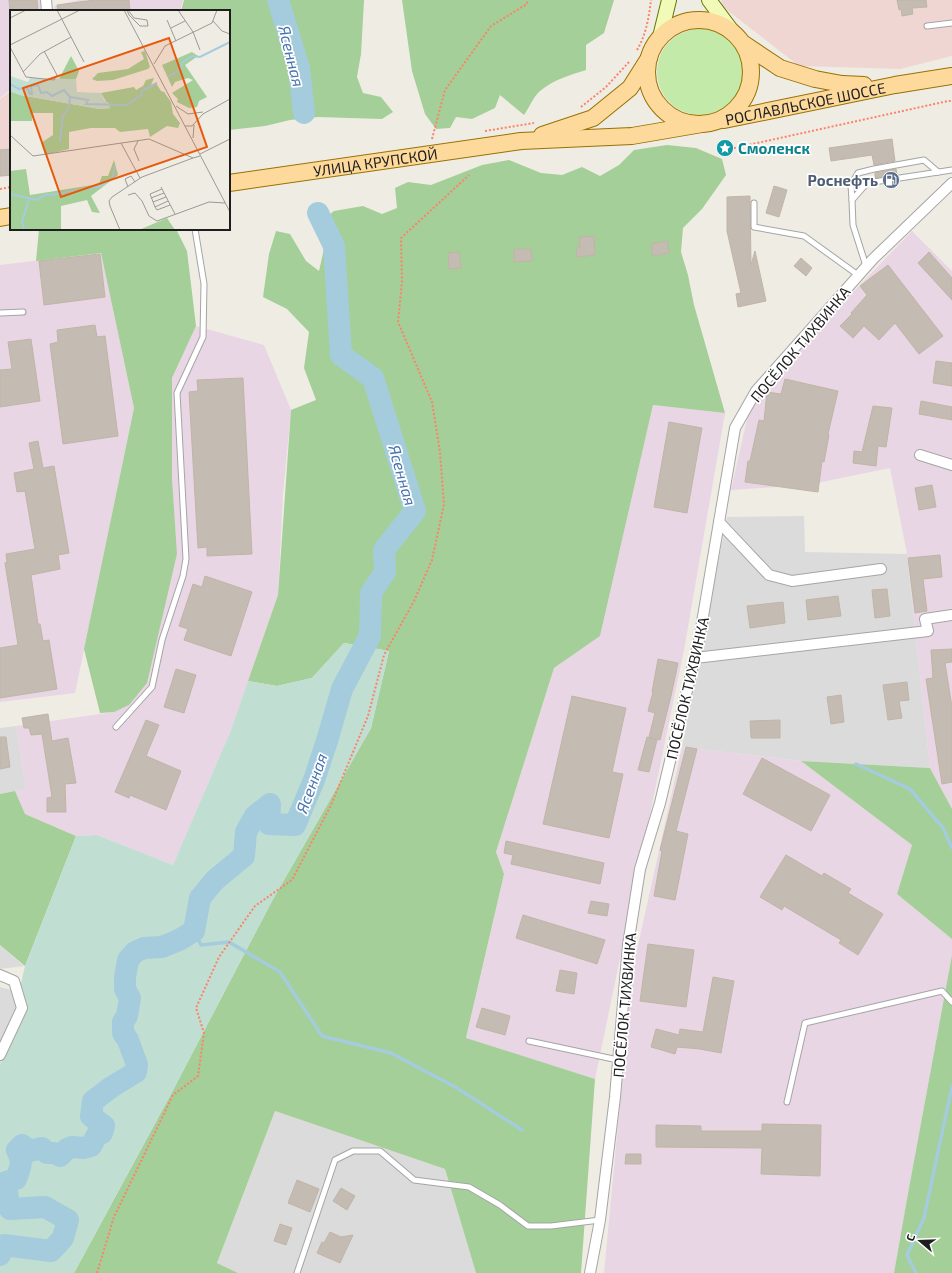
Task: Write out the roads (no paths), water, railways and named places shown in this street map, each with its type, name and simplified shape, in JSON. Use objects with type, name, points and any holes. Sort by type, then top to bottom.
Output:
[{"type":"main road","points":[[660,37],[668,0]]},
{"type":"main road","points":[[709,0],[732,31],[744,44],[749,56],[752,70],[746,96],[738,107],[728,116],[709,123],[688,123],[675,118],[663,109],[654,98],[649,85],[643,53],[654,46],[660,37],[673,27],[687,21],[703,20],[718,23],[732,31]]},
{"type":"main road","name":"РОСЛАВЛЬСКОЕ ШОССЕ","points":[[744,44],[780,68],[816,79],[842,84],[895,85]]},
{"type":"main road","name":"УЛИЦА КРУПСКОЙ","points":[[521,141],[593,118],[630,88],[643,53]]},
{"type":"main road","name":"РОСЛАВЛЬСКОЕ ШОССЕ","points":[[709,123],[895,85],[952,76]]},
{"type":"main road","name":"УЛИЦА КРУПСКОЙ","points":[[230,183],[521,141],[632,136],[709,123]]},
{"type":"main road","points":[[0,218],[10,216]]},
{"type":"street","points":[[46,0],[47,10]]},
{"type":"street","name":"ПОСЁЛОК ТИХВИНКА","points":[[590,1273],[600,1220],[615,1097],[628,945],[640,869],[660,803],[699,640],[734,428],[756,391],[866,266],[952,183]]},
{"type":"street","points":[[920,455],[952,464]]},
{"type":"street","points":[[719,522],[769,575],[792,581],[881,569]]},
{"type":"street","points":[[695,658],[928,631],[925,619],[952,615]]},
{"type":"street","points":[[0,975],[14,981],[22,1008],[0,1055]]},
{"type":"lane","points":[[927,26],[952,23]]},
{"type":"lane","points":[[866,266],[854,225],[851,185],[858,173],[924,160],[938,172]]},
{"type":"lane","points":[[852,200],[867,183],[952,170]]},
{"type":"lane","points":[[754,203],[754,227],[804,236],[858,275]]},
{"type":"lane","points":[[116,727],[152,687],[162,640],[183,576],[186,559],[177,393],[203,337],[204,284],[195,230]]},
{"type":"lane","points":[[0,313],[23,312]]},
{"type":"lane","points":[[787,1102],[805,1023],[942,991],[952,1002]]},
{"type":"lane","points":[[529,1041],[618,1060]]},
{"type":"lane","points":[[296,1273],[335,1160],[354,1151],[380,1151],[414,1180],[469,1187],[500,1205],[528,1226],[550,1226],[600,1220]]},
{"type":"waterway","name":"Ясенная","points":[[278,0],[299,68],[304,113]]},
{"type":"waterway","name":"Ясенная","points":[[0,1255],[4,1245],[51,1251],[63,1238],[68,1220],[45,1207],[10,1209],[5,1203],[8,1200],[6,1182],[16,1179],[20,1167],[21,1161],[17,1150],[22,1145],[30,1151],[42,1148],[47,1153],[54,1153],[60,1156],[67,1149],[72,1147],[84,1148],[91,1146],[97,1135],[102,1133],[104,1126],[91,1116],[93,1101],[110,1088],[136,1072],[137,1065],[128,1040],[123,1033],[123,1022],[127,1016],[130,998],[125,989],[125,977],[128,960],[135,952],[144,948],[162,947],[179,940],[194,931],[200,898],[215,880],[244,856],[246,832],[255,816],[270,804],[269,824],[295,825],[314,780],[342,689],[370,636],[371,593],[385,572],[384,550],[415,511],[373,378],[341,355],[334,246],[318,213]]},
{"type":"waterway","points":[[856,764],[910,789],[943,828],[952,848]]},
{"type":"waterway","points":[[194,931],[201,945],[229,942],[280,972],[322,1036],[391,1053],[457,1088],[522,1130]]},
{"type":"waterway","points":[[916,1273],[907,1255],[924,1218],[952,1086]]},
{"type":"place","name":"Смоленск","points":[[725,148]]},
{"type":"place","name":"Роснефть","points":[[891,180]]}]
